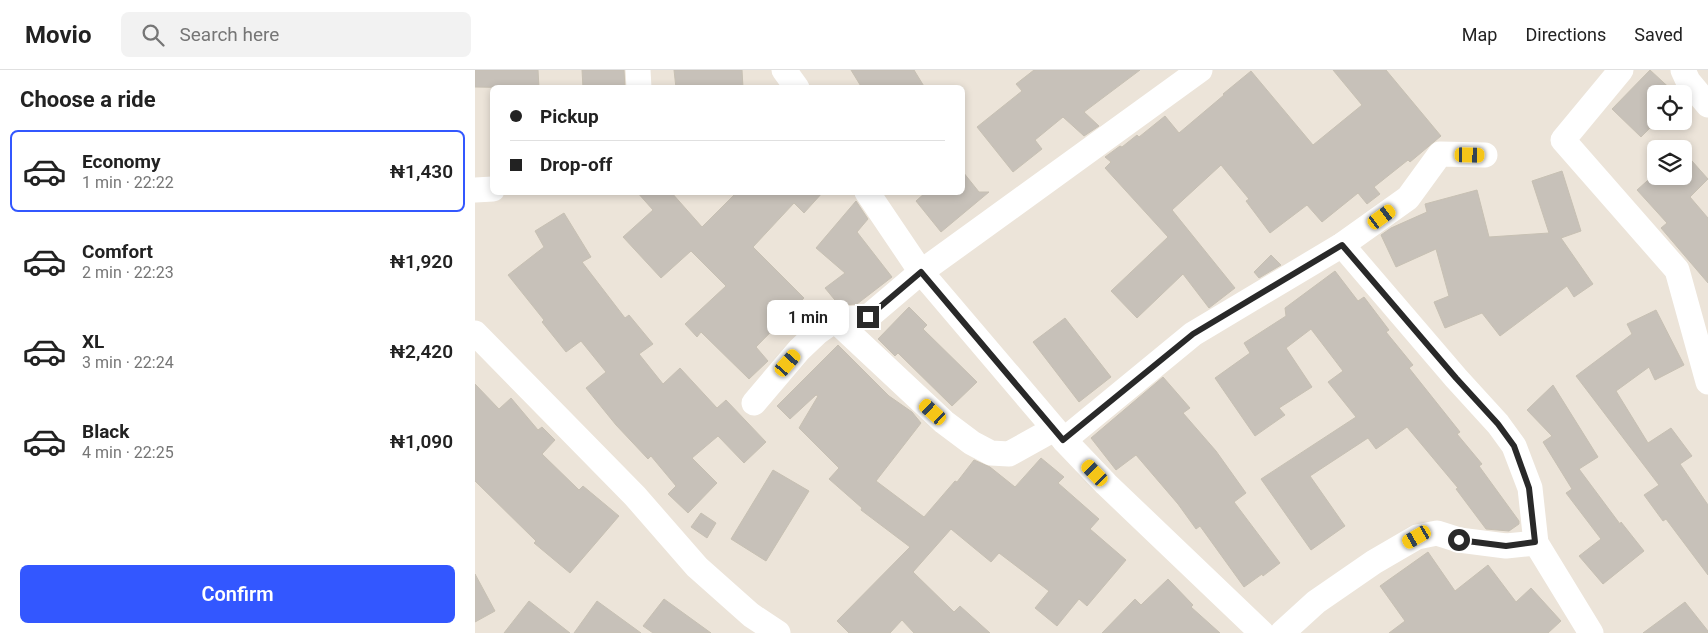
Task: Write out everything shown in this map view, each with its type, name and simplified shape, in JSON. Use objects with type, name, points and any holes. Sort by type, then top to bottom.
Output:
[{"type":"street","points":[[638,70],[639,85]]},
{"type":"street","points":[[784,70],[795,85]]},
{"type":"street","points":[[754,403],[799,350],[818,332],[835,320],[868,317],[921,272],[1200,70]]},
{"type":"street","points":[[1621,70],[1563,140],[1677,270],[1708,382]]},
{"type":"street","points":[[1683,70],[1688,81],[1708,105]]},
{"type":"street","points":[[835,320],[944,422],[972,443],[991,454],[1009,454],[1059,435],[1193,334],[1342,245],[1409,198],[1440,154],[1485,155]]},
{"type":"street","points":[[475,190],[490,189]]},
{"type":"street","points":[[869,195],[921,272],[1059,435],[1105,484],[1262,633]]},
{"type":"street","points":[[1342,245],[1498,424],[1514,446],[1529,488],[1535,542],[1591,633]]},
{"type":"street","points":[[475,332],[635,496],[697,567],[751,615],[778,633]]},
{"type":"street","points":[[1282,633],[1316,602],[1374,562],[1417,537],[1437,533],[1459,540],[1506,546],[1535,542]]},
{"type":"building","points":[[475,70],[538,70],[539,85],[490,85],[490,87],[475,87]]},
{"type":"building","points":[[582,70],[624,70],[625,85],[583,85]]},
{"type":"building","points":[[674,70],[742,70],[743,85],[676,85]]},
{"type":"building","points":[[851,70],[914,70],[923,85],[860,85]]},
{"type":"building","points":[[1034,70],[1140,70],[1084,112],[1099,126],[1084,136],[1063,117],[1035,140],[1042,149],[1013,172],[977,127],[1022,91],[1016,84]]},
{"type":"building","points":[[1333,70],[1386,70],[1441,136],[1410,162],[1408,160],[1374,187],[1380,194],[1367,204],[1358,193],[1322,222],[1307,205],[1270,233],[1246,201],[1249,199],[1221,165],[1172,210],[1235,288],[1209,308],[1183,274],[1137,318],[1111,291],[1168,237],[1105,168],[1111,162],[1105,157],[1137,135],[1139,137],[1165,116],[1179,133],[1251,71],[1313,145],[1362,105]]},
{"type":"building","points":[[1650,70],[1666,85],[1647,85],[1648,130],[1641,137],[1612,109]]},
{"type":"building","points":[[1692,161],[1708,179],[1690,197],[1708,218],[1708,283],[1661,228],[1667,223],[1637,190],[1647,181],[1647,185],[1692,185]]},
{"type":"building","points":[[1562,171],[1581,231],[1561,238],[1593,284],[1574,297],[1567,286],[1500,336],[1482,313],[1445,328],[1434,302],[1449,296],[1436,249],[1396,267],[1381,235],[1391,228],[1427,212],[1425,204],[1477,190],[1489,237],[1549,233],[1532,181]]},
{"type":"building","points":[[965,174],[979,192],[989,192],[941,232],[916,201],[923,195],[965,195]]},
{"type":"building","points":[[640,195],[674,195],[702,227],[734,195],[820,195],[804,213],[794,203],[753,247],[804,298],[756,347],[768,361],[749,379],[701,332],[697,337],[685,324],[726,286],[691,251],[661,278],[623,237],[653,210]]},
{"type":"building","points":[[856,201],[868,219],[857,232],[892,277],[857,304],[839,305],[825,288],[845,273],[816,248]]},
{"type":"building","points":[[564,213],[591,257],[582,262],[625,318],[629,315],[653,344],[639,354],[663,384],[680,368],[717,408],[726,400],[766,442],[744,463],[718,436],[692,458],[717,483],[688,513],[668,494],[676,486],[651,456],[648,459],[616,425],[586,388],[606,372],[581,341],[566,352],[542,322],[544,320],[508,275],[544,247],[535,231]]},
{"type":"building","points":[[1271,255],[1281,265],[1259,278],[1254,272]]},
{"type":"building","points":[[1335,271],[1358,301],[1364,297],[1389,330],[1386,332],[1413,365],[1409,368],[1460,432],[1457,434],[1482,464],[1479,466],[1519,521],[1519,524],[1509,531],[1486,529],[1456,489],[1458,488],[1407,427],[1376,449],[1368,438],[1310,476],[1345,526],[1311,550],[1261,479],[1356,417],[1328,382],[1343,371],[1311,329],[1286,348],[1312,387],[1279,408],[1285,415],[1255,436],[1215,378],[1250,353],[1244,343],[1286,316],[1285,308]]},
{"type":"building","points":[[909,307],[927,325],[923,329],[977,382],[952,406],[898,353],[895,356],[878,339]]},
{"type":"building","points":[[1656,310],[1684,365],[1655,380],[1649,367],[1616,391],[1648,443],[1671,428],[1692,456],[1680,464],[1708,505],[1708,575],[1666,519],[1663,521],[1644,495],[1659,485],[1576,376],[1632,334],[1627,324]]},
{"type":"building","points":[[1065,318],[1111,377],[1079,402],[1033,342]]},
{"type":"building","points":[[838,345],[889,396],[912,412],[921,423],[876,481],[924,517],[955,481],[957,482],[974,460],[990,467],[1015,487],[1041,458],[1064,477],[1058,483],[1099,519],[1090,529],[1126,560],[1087,606],[1079,599],[1057,626],[1035,608],[1049,591],[999,553],[991,562],[951,529],[913,572],[954,612],[960,606],[990,633],[914,633],[902,620],[890,633],[849,633],[837,621],[910,547],[861,510],[862,508],[829,479],[839,468],[799,428],[818,396],[816,395],[790,419],[777,406]]},
{"type":"building","points":[[1163,377],[1190,408],[1183,413],[1216,451],[1246,493],[1234,502],[1280,563],[1244,587],[1200,526],[1196,529],[1178,504],[1136,455],[1116,470],[1091,438]]},
{"type":"building","points":[[475,384],[499,409],[511,398],[538,430],[542,427],[555,440],[542,454],[579,490],[583,486],[619,516],[570,573],[534,543],[536,541],[475,481]]},
{"type":"building","points":[[1553,385],[1598,457],[1579,469],[1620,524],[1621,522],[1644,551],[1603,584],[1579,556],[1601,539],[1566,493],[1572,489],[1543,442],[1552,436],[1527,410]]},
{"type":"building","points":[[773,470],[809,491],[766,561],[731,539]]},
{"type":"building","points":[[701,513],[716,523],[707,538],[691,527]]},
{"type":"building","points":[[1428,552],[1455,591],[1488,565],[1516,602],[1531,588],[1561,621],[1548,633],[1389,633],[1405,621],[1380,586]]},
{"type":"building","points":[[475,574],[495,611],[475,622]]},
{"type":"building","points":[[1168,579],[1193,605],[1191,607],[1220,633],[1102,633],[1135,599],[1141,605]]},
{"type":"building","points":[[664,599],[711,633],[653,633],[643,626]]},
{"type":"building","points":[[529,601],[570,633],[504,633]]},
{"type":"building","points":[[597,601],[641,633],[574,633]]},
{"type":"building","points":[[1685,602],[1708,633],[1643,633]]},
{"type":"route","points":[[868,317],[921,272],[1063,440],[1193,334],[1342,245],[1498,424],[1514,446],[1529,488],[1535,542],[1506,546],[1459,540]]}]
